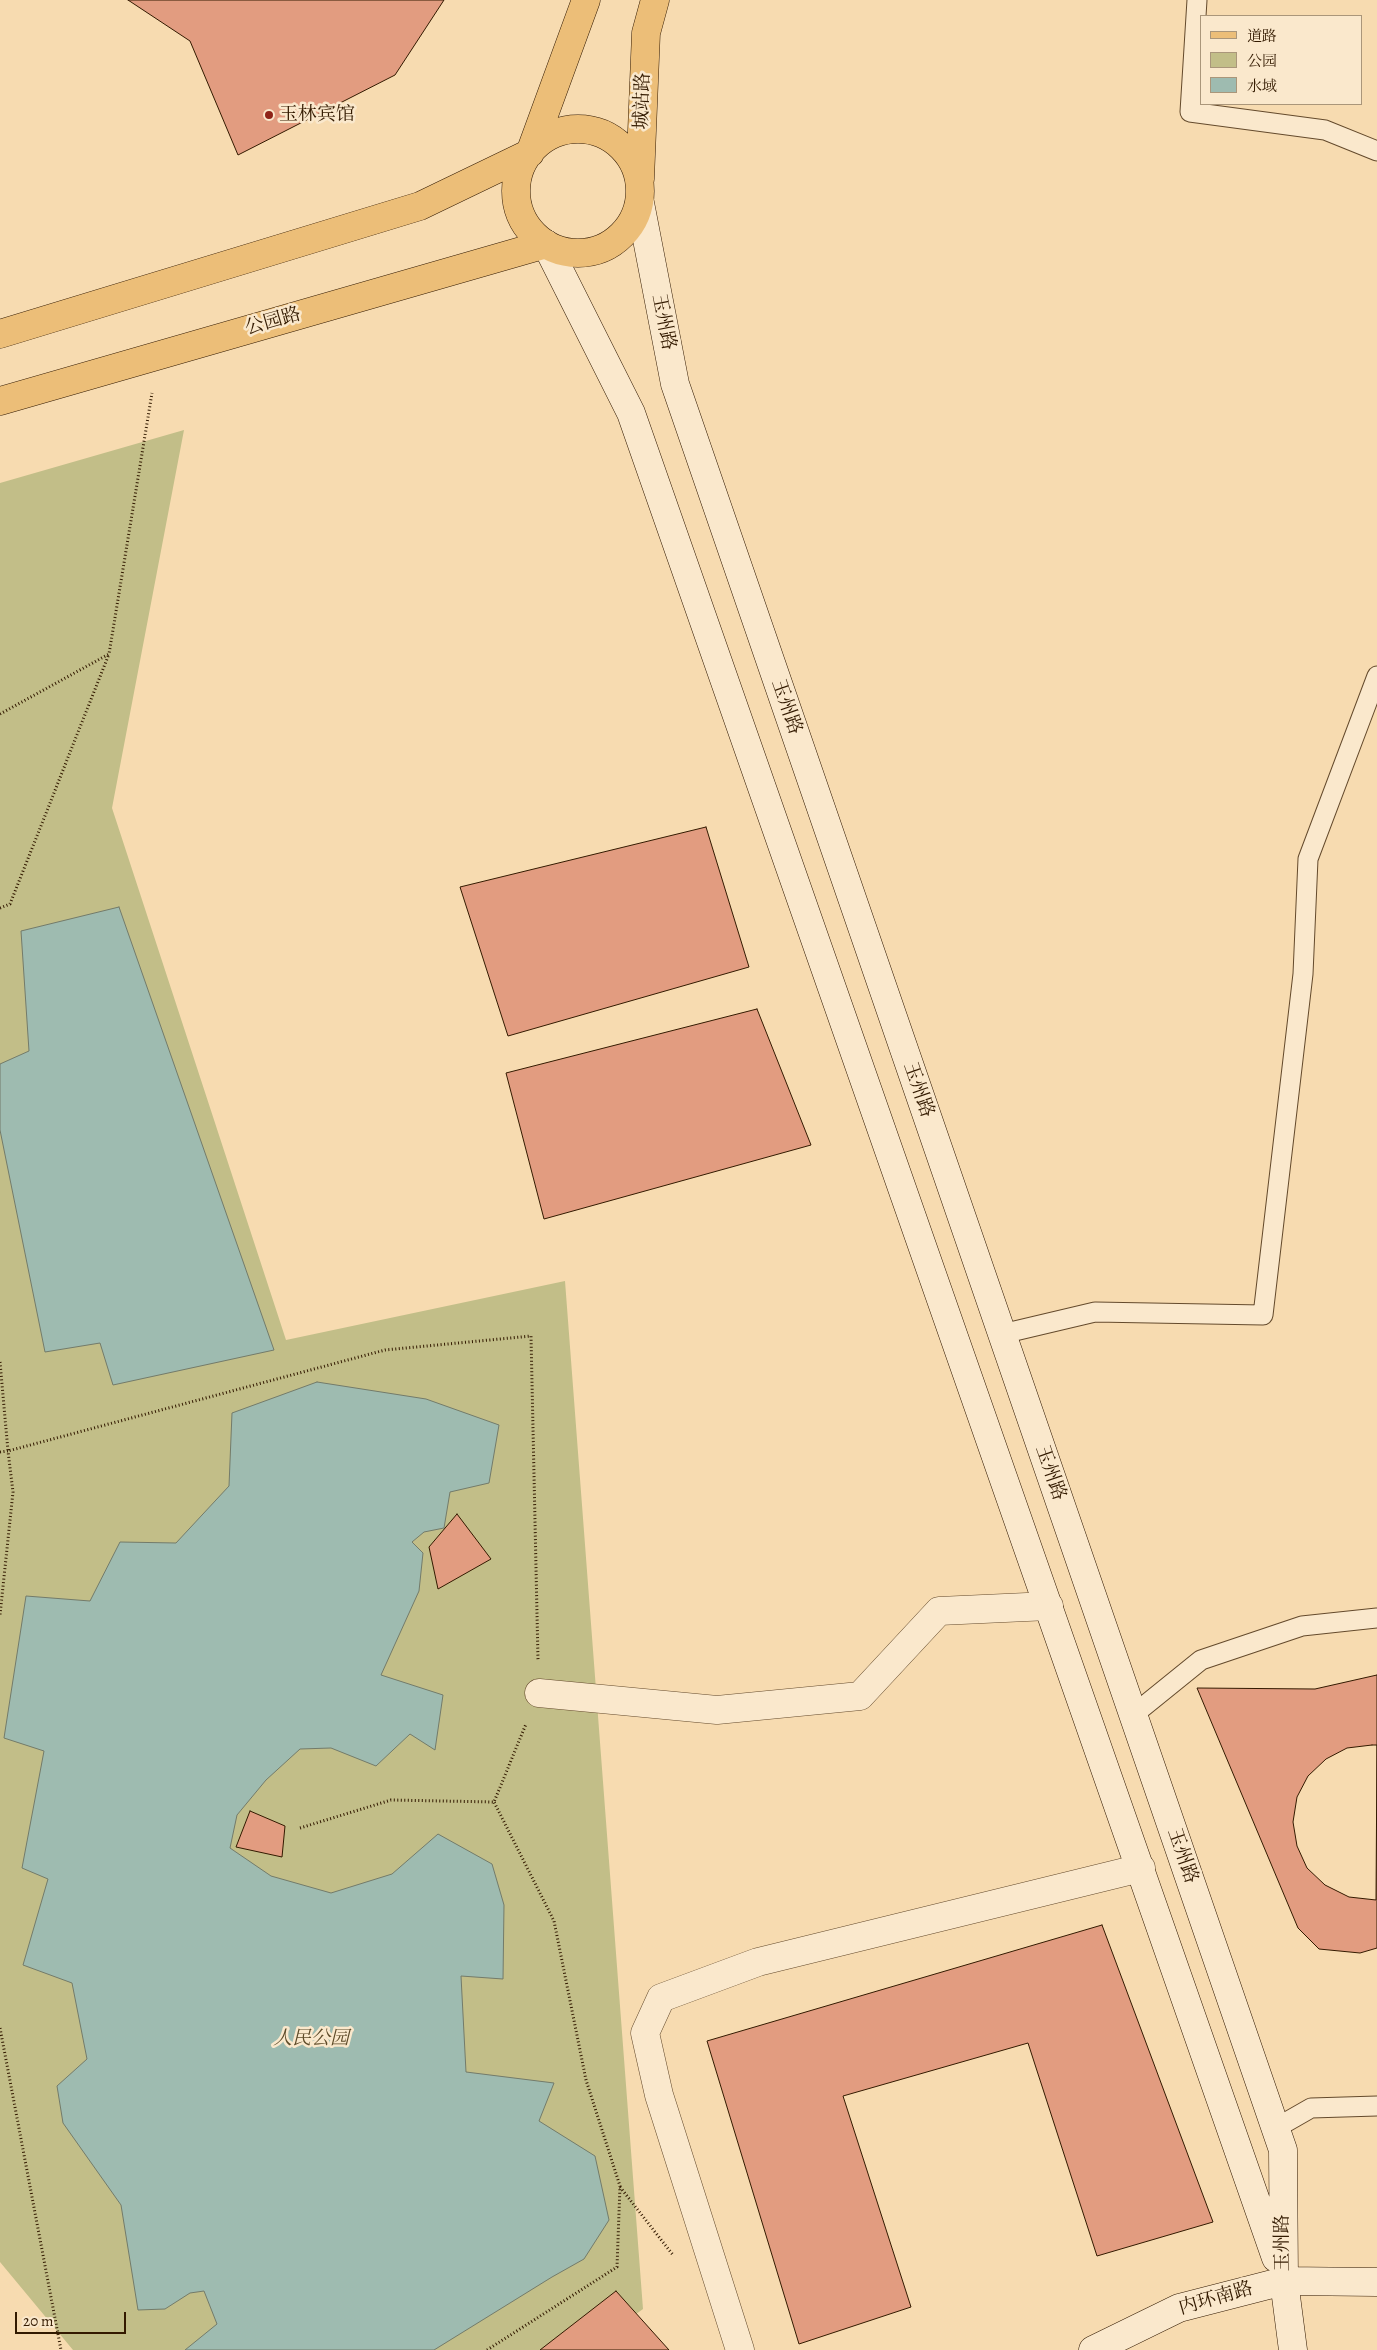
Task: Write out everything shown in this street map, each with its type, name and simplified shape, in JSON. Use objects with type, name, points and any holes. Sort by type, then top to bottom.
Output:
[{"type":"main road","points":[[0,334],[420,206],[530,152],[548,137],[568,130],[589,130],[608,137],[624,148],[635,165],[640,184],[640,203],[633,222],[620,237],[604,248],[585,253],[565,252],[546,244],[530,230],[519,211],[516,190],[520,169],[530,152],[586,0]]},
{"type":"main road","name":"城站路","points":[[640,203],[646,33],[655,0]]},
{"type":"main road","name":"玉州路","points":[[640,203],[675,384],[1283,2150],[1284,2281]]},
{"type":"main road","name":"玉州路","points":[[546,244],[632,413],[1284,2281]]},
{"type":"main road","name":"公园路","points":[[0,401],[546,244]]},
{"type":"main road","points":[[539,1693],[717,1710],[860,1696],[939,1611],[1049,1606]]},
{"type":"main road","points":[[740,2350],[658,2095],[645,2033],[661,1998],[758,1962],[1141,1868]]},
{"type":"main road","points":[[1284,2281],[1293,2350]]},
{"type":"main road","name":"内环南路","points":[[1093,2350],[1179,2308],[1284,2281],[1377,2282]]},
{"type":"lane","points":[[1197,0],[1190,112],[1324,130],[1377,151]]},
{"type":"lane","points":[[1002,1334],[1094,1312],[1263,1315],[1303,974],[1308,859],[1377,676]]},
{"type":"lane","points":[[1133,1714],[1201,1660],[1302,1626],[1377,1618]]},
{"type":"lane","points":[[1276,2128],[1311,2108],[1377,2106]]},
{"type":"path","points":[[0,908],[10,904],[109,654],[158,355]]},
{"type":"path","points":[[0,714],[109,654]]},
{"type":"path","points":[[0,1452],[385,1350],[531,1336],[539,1693],[494,1802],[554,1921],[586,2080],[620,2186],[618,2267],[488,2350]]},
{"type":"path","points":[[0,1362],[13,1492],[0,1615]]},
{"type":"path","points":[[300,1828],[391,1800],[494,1802]]},
{"type":"path","points":[[0,2028],[61,2350]]},
{"type":"green space","name":"人民公园","points":[[184,430],[112,808],[286,1340],[565,1281],[643,2309],[586,2350],[73,2350],[0,2262],[0,483]]},
{"type":"water","points":[[119,907],[274,1350],[113,1385],[100,1343],[45,1352],[0,1130],[0,1064],[29,1051],[21,931]]},
{"type":"water","points":[[317,1382],[426,1399],[499,1425],[489,1483],[450,1492],[444,1528],[424,1532],[412,1542],[423,1553],[419,1591],[381,1675],[443,1695],[435,1750],[410,1734],[376,1766],[331,1748],[300,1749],[266,1780],[237,1815],[230,1848],[271,1876],[331,1893],[392,1874],[438,1834],[492,1864],[504,1905],[503,1979],[461,1976],[466,2072],[554,2083],[539,2121],[595,2156],[609,2220],[584,2259],[434,2350],[185,2350],[217,2324],[204,2291],[190,2293],[165,2309],[138,2310],[121,2205],[63,2123],[57,2086],[87,2059],[72,1983],[23,1965],[48,1879],[22,1868],[44,1751],[4,1738],[26,1596],[90,1601],[120,1542],[176,1543],[229,1486],[232,1413]]},
{"type":"building","name":"玉林宾馆","points":[[128,0],[444,0],[395,75],[238,155],[190,41]]},
{"type":"building","points":[[706,827],[749,967],[508,1036],[460,887]]},
{"type":"building","points":[[757,1009],[811,1145],[544,1219],[506,1073]]},
{"type":"building","points":[[457,1514],[491,1559],[438,1589],[429,1547]]},
{"type":"building","points":[[1377,1675],[1377,1948],[1360,1953],[1319,1949],[1298,1928],[1197,1688],[1315,1689]]},
{"type":"building","points":[[1377,1745],[1376,1900],[1349,1897],[1325,1885],[1307,1868],[1297,1846],[1293,1822],[1297,1797],[1308,1776],[1326,1759],[1347,1748]]},
{"type":"building","points":[[250,1811],[285,1826],[282,1857],[236,1847]]},
{"type":"building","points":[[1102,1925],[1213,2222],[1097,2256],[1028,2043],[843,2096],[911,2307],[799,2344],[707,2041]]},
{"type":"building","points":[[616,2291],[669,2350],[540,2350]]},
{"type":"place","name":"玉林宾馆","points":[[269,115]]}]
